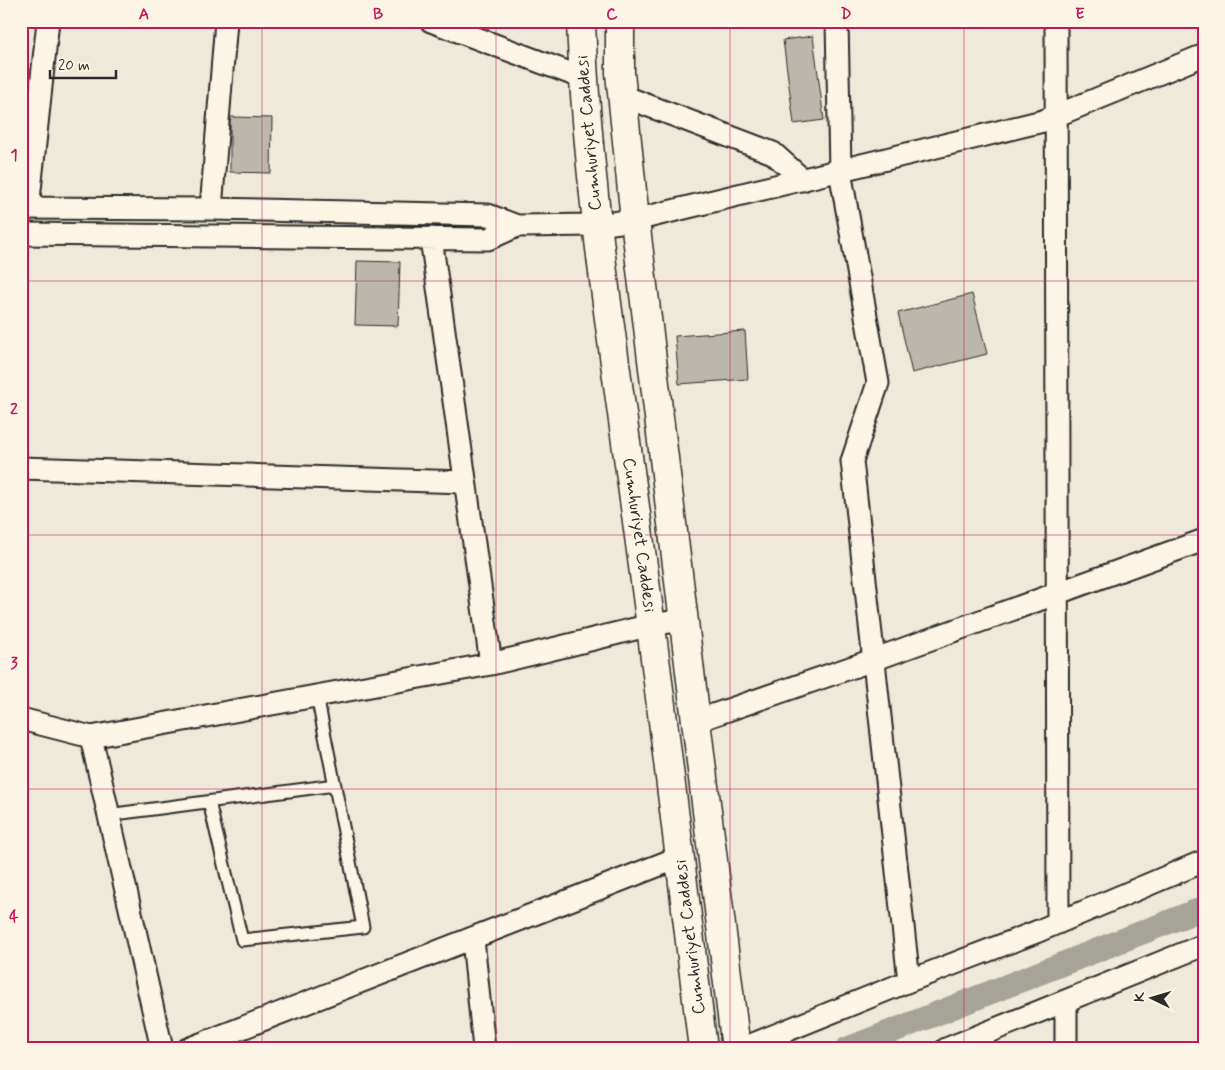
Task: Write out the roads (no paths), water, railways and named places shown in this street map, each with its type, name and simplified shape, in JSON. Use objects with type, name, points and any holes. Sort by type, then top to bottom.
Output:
[{"type":"street","points":[[48,21],[25,209],[211,209],[488,215],[518,226],[597,225],[635,220],[840,171],[1056,117],[1204,55]]},
{"type":"street","points":[[211,209],[226,21]]},
{"type":"street","points":[[431,21],[583,78]]},
{"type":"street","name":"Cumhuriyet Caddesi","points":[[581,21],[583,78],[597,225],[652,626],[703,1049]]},
{"type":"street","name":"Cumhuriyet Caddesi","points":[[620,21],[620,73],[635,220],[736,1049]]},
{"type":"street","points":[[837,21],[840,171],[878,383],[852,461],[872,660],[909,981]]},
{"type":"street","points":[[1056,21],[1058,923]]},
{"type":"street","points":[[623,96],[774,152],[803,180]]},
{"type":"street","points":[[21,234],[488,239],[518,226]]},
{"type":"street","points":[[431,238],[491,664]]},
{"type":"street","points":[[21,468],[465,482]]},
{"type":"street","points":[[696,721],[1058,594],[1204,540]]},
{"type":"street","points":[[21,719],[91,737],[491,664],[683,620]]},
{"type":"street","points":[[91,737],[162,1049]]},
{"type":"street","points":[[188,1049],[680,857]]},
{"type":"street","points":[[741,1049],[1058,923],[1204,861]]},
{"type":"street","points":[[473,939],[484,1049]]},
{"type":"street","points":[[946,1049],[1204,945]]},
{"type":"street","points":[[1066,1002],[1066,1049]]},
{"type":"lane","points":[[209,802],[242,940],[363,927],[317,696]]},
{"type":"lane","points":[[115,814],[335,784]]},
{"type":"waterway","points":[[847,1049],[1204,908]]}]
